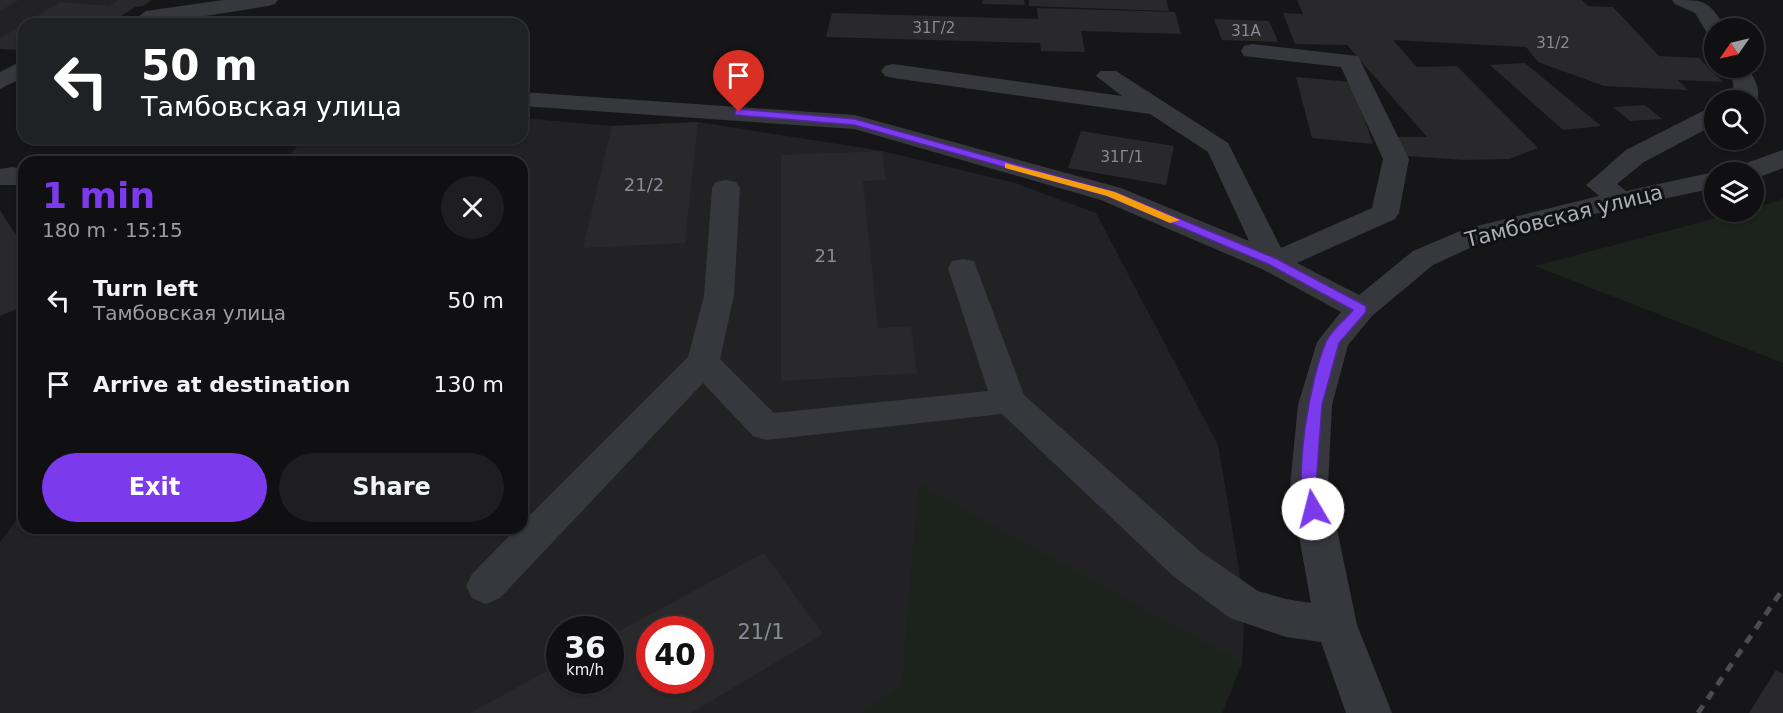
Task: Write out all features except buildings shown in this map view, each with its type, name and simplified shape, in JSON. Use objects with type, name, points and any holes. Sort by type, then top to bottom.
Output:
[{"type":"street","points":[[150,18],[268,0]]},
{"type":"street","points":[[1682,0],[1703,9],[1709,18]]},
{"type":"street","points":[[1252,51],[1350,61],[1396,159],[1385,213],[1273,262]]},
{"type":"street","points":[[0,63],[18,65]]},
{"type":"street","points":[[0,82],[18,70]]},
{"type":"street","points":[[893,71],[1164,109]]},
{"type":"street","points":[[1108,76],[1164,109],[1219,148],[1273,262]]},
{"type":"street","points":[[528,99],[855,122],[1111,194],[1273,262],[1361,309]]},
{"type":"street","points":[[1622,200],[1600,185],[1635,156],[1704,120]]},
{"type":"street","points":[[1764,168],[1783,158]]},
{"type":"street","points":[[0,177],[18,176]]},
{"type":"street","name":"Тамбовская улица","points":[[1369,713],[1336,625],[1309,486],[1315,405],[1333,342],[1361,309],[1423,258],[1475,235],[1704,182]]},
{"type":"street","points":[[486,586],[703,362],[719,296],[726,188]]},
{"type":"street","points":[[963,268],[1009,401],[1188,564],[1245,605],[1286,618],[1336,625]]},
{"type":"street","points":[[703,362],[766,427],[1009,401]]},
{"type":"shaded area","points":[[0,0],[152,0],[118,18],[18,18],[18,50],[0,49]]},
{"type":"shaded area","points":[[528,119],[612,126],[698,122],[882,151],[1015,183],[1096,213],[1218,445],[1245,605],[1242,663],[1222,713],[0,713],[0,542],[18,518],[18,534],[528,534],[528,156],[290,156],[298,144],[528,144]]},
{"type":"shaded area","points":[[1783,199],[1783,363],[1535,266],[1704,221],[1764,222],[1764,205]]},
{"type":"shaded area","points":[[918,484],[1242,663],[1222,713],[859,713],[902,685]]},
{"type":"railway","points":[[1698,713],[1783,589]]},
{"type":"slow traffic","points":[[1009,165],[1111,194],[1174,220]]},
{"type":"route","points":[[739,112],[855,122],[1111,194],[1273,262],[1361,309],[1333,342],[1315,405],[1309,486],[1313,509]]}]
